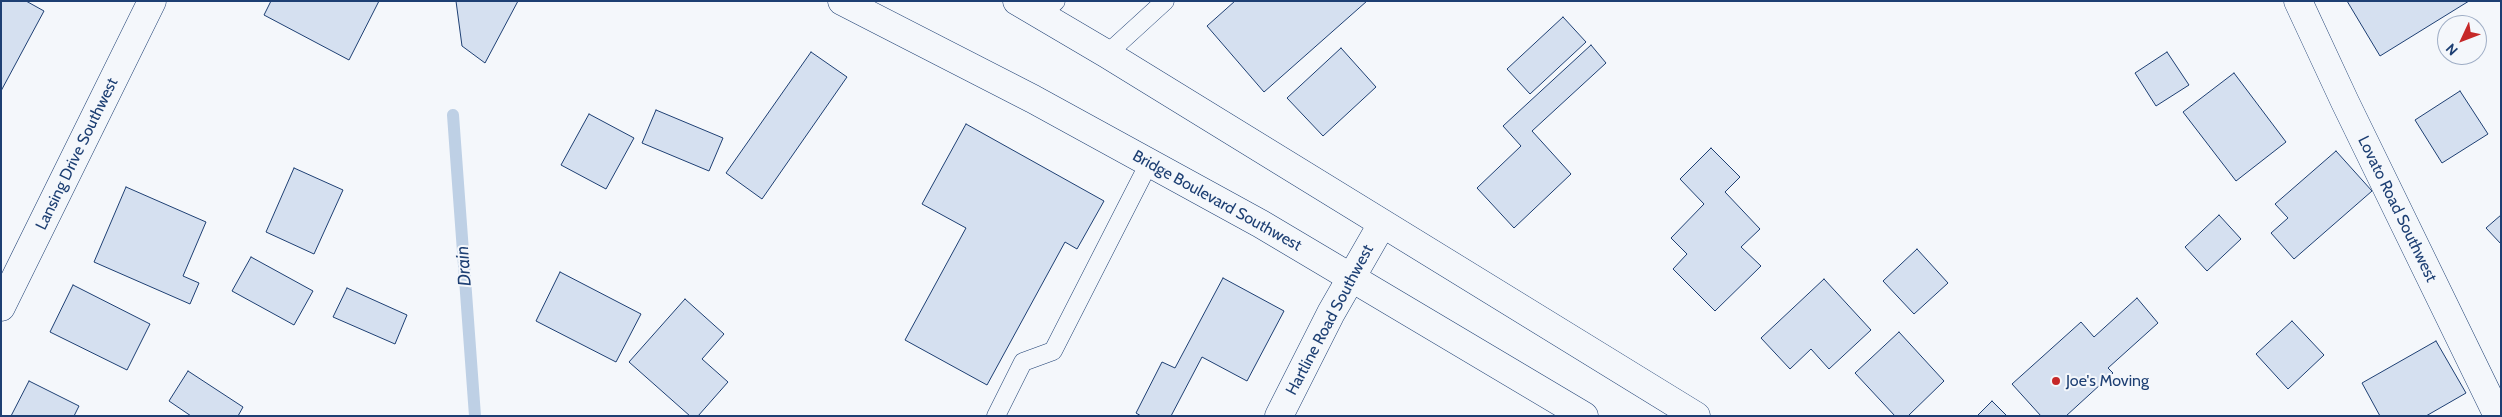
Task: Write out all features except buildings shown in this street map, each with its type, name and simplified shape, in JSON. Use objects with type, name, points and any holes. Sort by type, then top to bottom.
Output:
[{"type":"main road","name":"Lansing Drive Southwest","points":[[1,307],[152,1]]},
{"type":"main road","name":"Bridge Boulevard Southwest","points":[[842,1],[1033,99],[1149,163],[1351,277],[1584,416]]},
{"type":"main road","points":[[1017,1],[1048,8],[1107,54],[1696,416]]},
{"type":"main road","name":"Lovato Road Southwest","points":[[2298,1],[2345,102],[2498,416]]},
{"type":"main road","name":"Hartline Road Southwest","points":[[1278,416],[1351,277],[1382,224]]},
{"type":"lane","points":[[1107,54],[1166,1]]},
{"type":"lane","points":[[996,416],[1023,362],[1053,351],[1149,163]]},
{"type":"waterway","name":"Drain","points":[[453,115],[475,416]]},
{"type":"place","name":"Joe's Moving","points":[[2056,381]]}]
